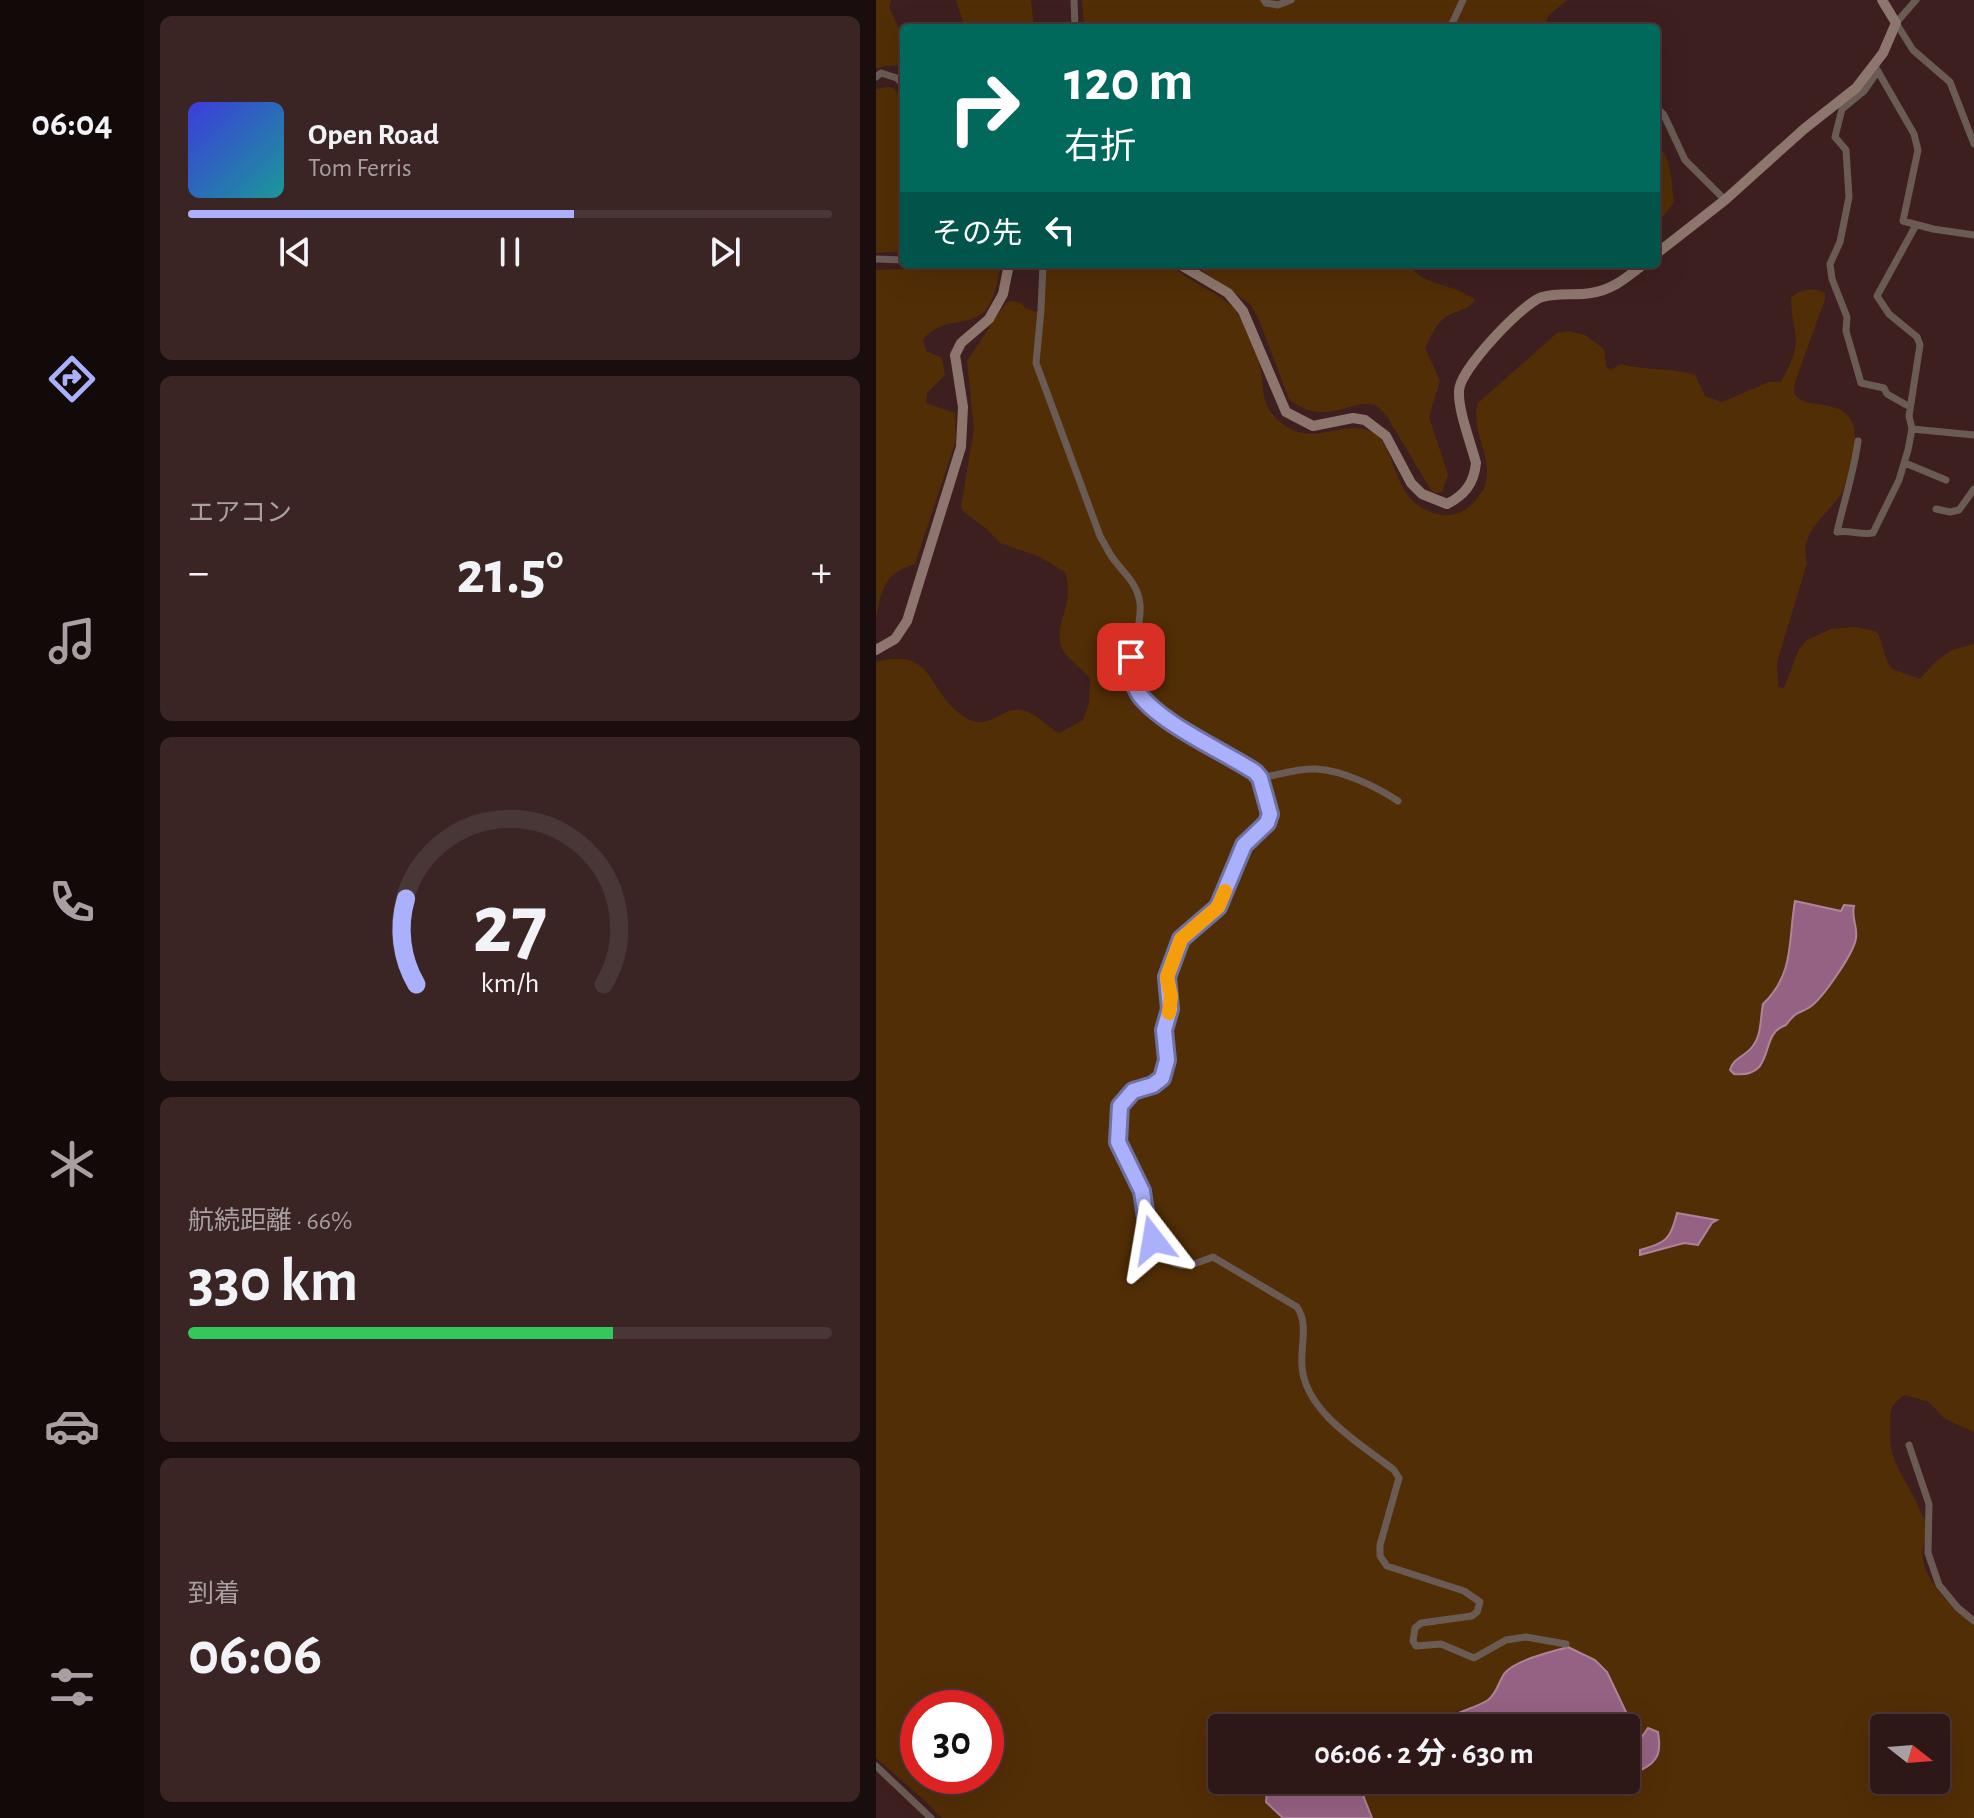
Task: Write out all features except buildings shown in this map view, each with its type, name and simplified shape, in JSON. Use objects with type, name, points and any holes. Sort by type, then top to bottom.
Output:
[{"type":"street","points":[[1074,0],[1075,24]]},
{"type":"street","points":[[1264,0],[1278,5],[1291,0]]},
{"type":"street","points":[[1452,24],[1463,0]]},
{"type":"street","points":[[1882,0],[1913,50],[1950,82],[1974,144]]},
{"type":"street","points":[[1910,407],[1887,394],[1884,388],[1861,383],[1846,331],[1847,317],[1832,279],[1830,264],[1840,242],[1849,197],[1846,150],[1835,137],[1842,109],[1864,91],[1896,23],[1916,0]]},
{"type":"street","points":[[1660,251],[1725,200],[1804,129],[1856,88],[1875,68]]},
{"type":"street","points":[[1875,68],[1914,134],[1918,150],[1903,221],[1974,235]]},
{"type":"street","points":[[876,77],[881,73],[900,81]]},
{"type":"street","points":[[1660,111],[1685,160],[1725,200]]},
{"type":"street","points":[[1858,441],[1853,478],[1844,497],[1837,532],[1873,533],[1905,463],[1912,429],[1910,407],[1920,345],[1917,337],[1889,314],[1877,296],[1916,225]]},
{"type":"street","points":[[876,259],[900,260]]},
{"type":"street","points":[[876,650],[895,639],[907,621],[961,447],[963,407],[955,355],[961,343],[989,319],[1003,294],[1008,268]]},
{"type":"street","points":[[1043,268],[1036,363],[1100,536],[1137,590],[1139,628],[1131,657],[1133,681],[1139,693],[1154,708],[1260,778],[1270,814],[1267,823],[1244,845],[1218,907],[1183,936],[1167,977],[1170,1009],[1164,1030],[1167,1060],[1162,1078],[1153,1085],[1133,1091],[1120,1106],[1118,1142],[1142,1191],[1147,1225],[1153,1240],[1170,1261],[1188,1266],[1213,1257],[1284,1298],[1301,1313],[1304,1323],[1302,1368],[1305,1384],[1314,1400],[1333,1421],[1394,1470],[1399,1478],[1380,1545],[1380,1556],[1387,1566],[1464,1591],[1480,1602],[1472,1616],[1421,1623],[1415,1628],[1413,1641],[1416,1646],[1441,1644],[1474,1658],[1506,1640],[1526,1637],[1566,1644]]},
{"type":"street","points":[[1186,268],[1228,293],[1243,311],[1286,412],[1313,426],[1353,418],[1365,420],[1386,436],[1411,483],[1422,494],[1447,504],[1467,491],[1475,475],[1476,463],[1458,390],[1463,375],[1474,359],[1539,298],[1557,293],[1591,294],[1615,286],[1639,268]]},
{"type":"street","points":[[1912,429],[1974,435]]},
{"type":"street","points":[[1905,463],[1946,480]]},
{"type":"street","points":[[1936,509],[1959,510],[1974,489]]},
{"type":"street","points":[[1260,778],[1313,768],[1323,769],[1379,788],[1398,801]]},
{"type":"street","points":[[1909,1445],[1929,1504],[1928,1553],[1939,1585],[1958,1608],[1974,1621]]},
{"type":"street","points":[[876,1766],[931,1818]]},
{"type":"shaded area","points":[[876,0],[891,0],[889,7],[900,31],[900,65],[876,69]]},
{"type":"shaded area","points":[[956,0],[1031,0],[1034,24],[964,24]]},
{"type":"shaded area","points":[[1082,0],[1567,0],[1548,16],[1546,24],[1084,24]]},
{"type":"shaded area","points":[[893,88],[900,96],[900,251],[876,253],[876,89]]},
{"type":"shaded area","points":[[1660,149],[1668,163],[1674,202],[1660,217]]},
{"type":"shaded area","points":[[1000,268],[993,297],[982,314],[939,327],[923,340],[926,351],[942,358],[945,375],[927,393],[926,403],[955,413],[956,440],[915,564],[897,572],[886,583],[876,617],[876,270]]},
{"type":"shaded area","points":[[1044,268],[1176,268],[1224,300],[1239,315],[1257,354],[1265,401],[1279,421],[1303,433],[1349,428],[1372,432],[1386,448],[1410,498],[1421,508],[1450,515],[1470,506],[1485,485],[1487,473],[1477,426],[1478,403],[1557,333],[1569,331],[1585,335],[1604,349],[1606,366],[1610,370],[1621,364],[1695,375],[1705,396],[1722,402],[1769,382],[1781,382],[1792,361],[1796,344],[1791,298],[1807,290],[1825,293],[1794,393],[1806,402],[1843,411],[1850,418],[1855,435],[1853,452],[1841,494],[1815,525],[1807,542],[1807,563],[1777,662],[1778,687],[1784,688],[1799,649],[1807,640],[1831,629],[1855,627],[1875,631],[1892,669],[1920,679],[1936,661],[1952,650],[1974,644],[1974,1432],[1945,1419],[1929,1402],[1905,1395],[1893,1406],[1890,1415],[1890,1443],[1896,1463],[1927,1526],[1922,1556],[1926,1570],[1940,1593],[1974,1626],[1974,1818],[1372,1818],[1363,1794],[1640,1794],[1640,1714],[1625,1714],[1625,1707],[1598,1664],[1568,1647],[1515,1665],[1491,1698],[1454,1714],[1208,1714],[1208,1794],[1267,1794],[1266,1802],[1283,1818],[942,1818],[917,1794],[1004,1794],[1004,1690],[900,1690],[900,1779],[876,1758],[876,662],[895,659],[920,665],[951,706],[972,721],[987,721],[1006,712],[1021,710],[1059,733],[1083,720],[1089,704],[1090,679],[1061,646],[1060,628],[1068,594],[1065,572],[1038,556],[1000,543],[961,507],[974,429],[967,361],[1006,303],[1021,303],[1036,312],[1041,307]],"holes":[[[1841,911],[1852,916],[1857,934],[1806,1008],[1795,1013],[1786,1025],[1772,1034],[1763,1065],[1753,1072],[1739,1075],[1736,1059],[1755,1041],[1765,1001],[1785,975],[1791,952],[1792,918]],[[1678,1213],[1716,1220],[1698,1245],[1684,1243],[1640,1255],[1640,1250],[1655,1245],[1670,1234]]]},
{"type":"shaded area","points":[[1199,268],[1412,268],[1422,277],[1458,290],[1475,300],[1443,319],[1425,348],[1440,381],[1429,417],[1448,475],[1442,492],[1431,490],[1386,415],[1377,406],[1368,404],[1315,412],[1289,399],[1250,304]]},
{"type":"shaded area","points":[[1795,901],[1841,911],[1844,905],[1854,906],[1854,945],[1837,975],[1816,1002],[1777,1030],[1757,1069],[1734,1074],[1731,1066],[1755,1042],[1763,1004],[1781,980],[1788,956]]},
{"type":"shaded area","points":[[1677,1213],[1717,1220],[1698,1245],[1684,1243],[1640,1255],[1640,1250],[1666,1239]]},
{"type":"shaded area","points":[[1568,1647],[1595,1660],[1607,1672],[1625,1714],[1456,1714],[1488,1700],[1509,1669],[1534,1657]]},
{"type":"shaded area","points":[[1648,1728],[1658,1732],[1656,1759],[1641,1770],[1640,1769],[1640,1740]]},
{"type":"shaded area","points":[[1267,1794],[1363,1794],[1372,1818],[1283,1818],[1266,1802]]},
{"type":"slow traffic","points":[[1169,1013],[1171,996],[1167,977],[1181,939],[1218,907],[1225,891]]},
{"type":"route","points":[[1131,657],[1133,681],[1139,693],[1196,738],[1255,772],[1260,778],[1270,814],[1267,823],[1244,845],[1218,907],[1181,939],[1167,977],[1171,996],[1164,1030],[1167,1060],[1162,1078],[1153,1085],[1133,1091],[1120,1106],[1118,1142],[1142,1191],[1147,1225],[1153,1240]]}]
